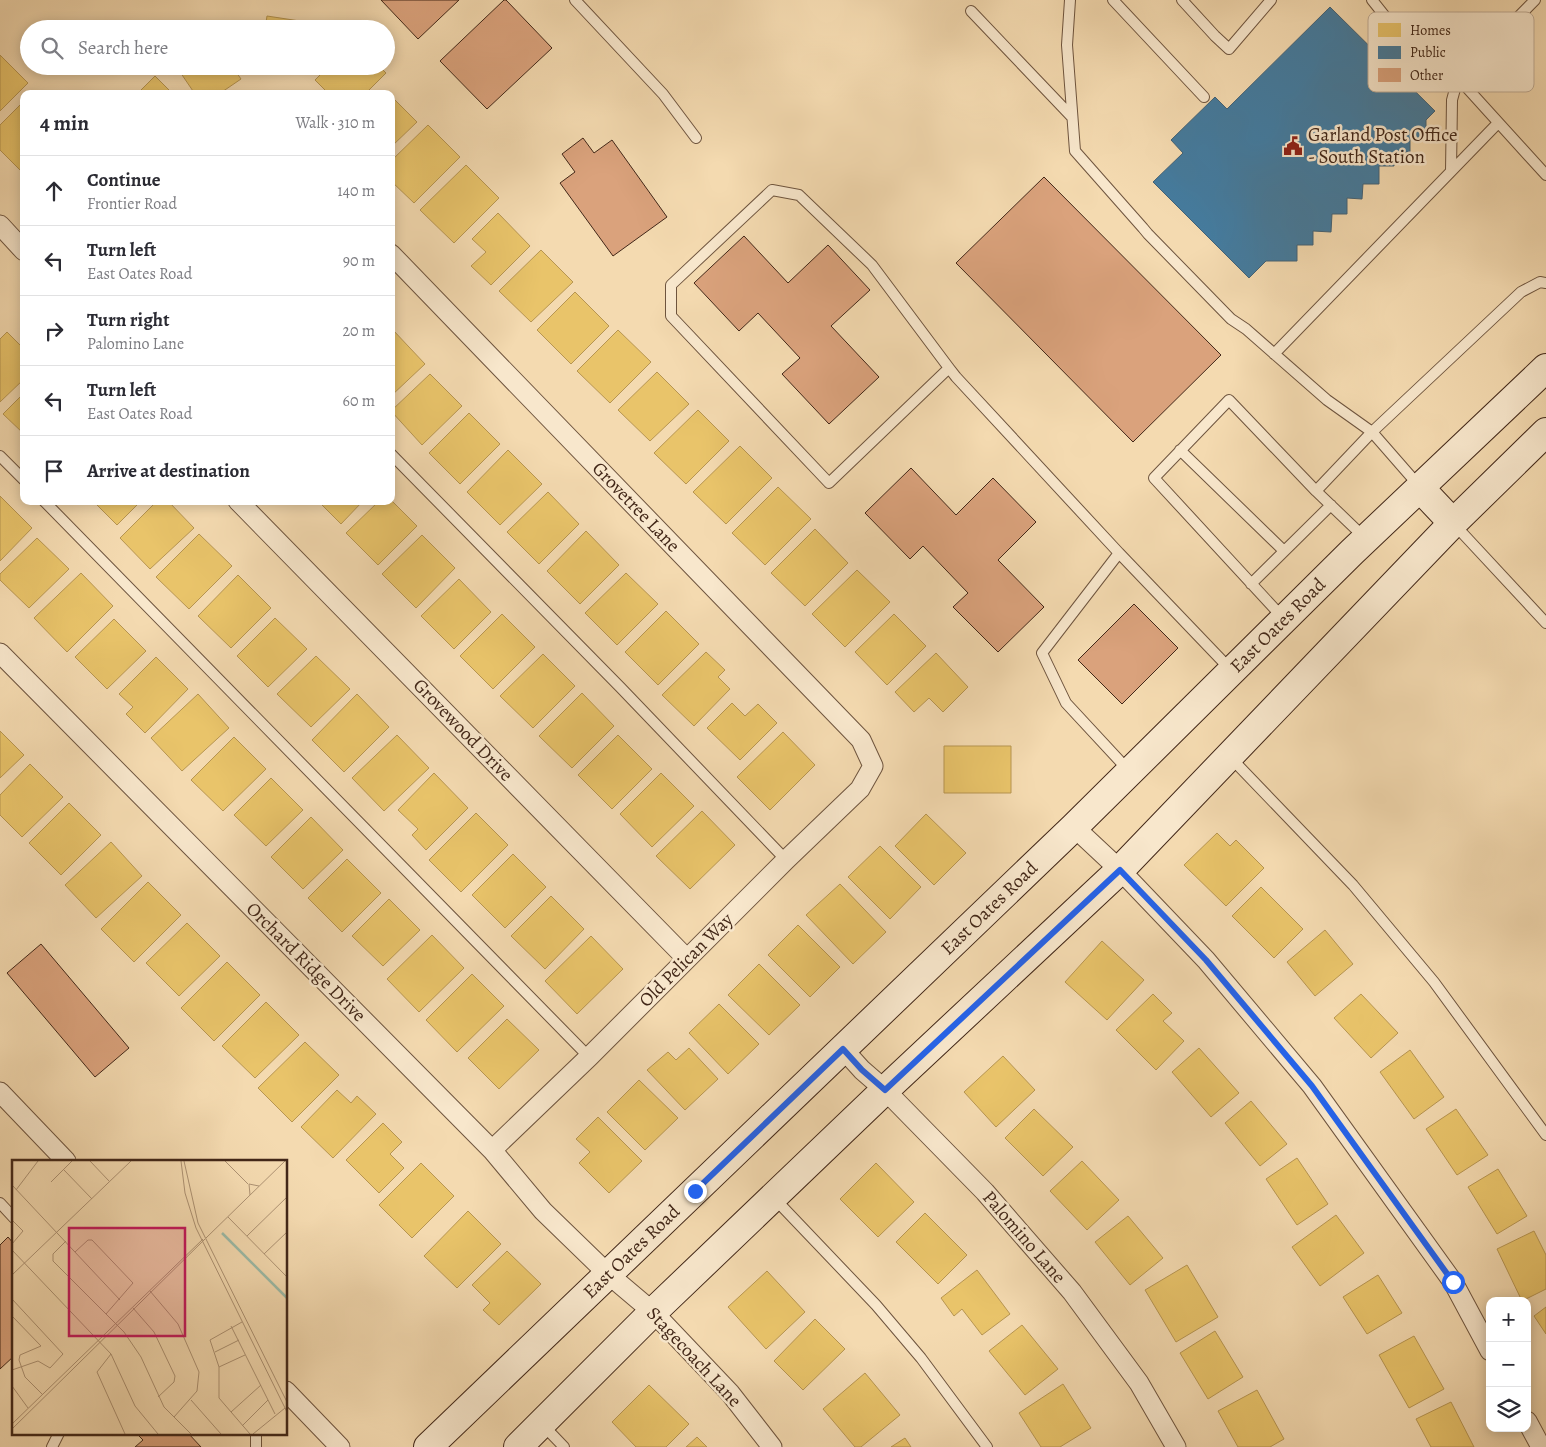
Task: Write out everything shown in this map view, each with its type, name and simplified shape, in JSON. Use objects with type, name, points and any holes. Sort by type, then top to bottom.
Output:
[{"type":"main road","name":"East Oates Road","points":[[428,1447],[1074,827],[1366,539],[1546,368]]},
{"type":"main road","points":[[518,1447],[653,1312],[885,1090],[1120,870],[1452,523],[1546,432]]},
{"type":"main road","points":[[1420,488],[1452,523]]},
{"type":"street","points":[[0,225],[20,248]]},
{"type":"street","name":"Grovetree Lane","points":[[395,258],[861,740],[873,766]]},
{"type":"street","name":"Grovewood Drive","points":[[242,505],[687,959]]},
{"type":"street","name":"Orchard Ridge Drive","points":[[0,653],[492,1150],[543,1211],[608,1274]]},
{"type":"street","name":"Old Pelican Way","points":[[492,1150],[589,1057],[786,860],[860,789],[873,766]]},
{"type":"street","points":[[1074,827],[1120,870],[1206,960],[1312,1086],[1453,1282],[1486,1344]]},
{"type":"street","name":"Palomino Lane","points":[[843,1049],[985,1192],[1072,1292],[1139,1383],[1176,1447]]},
{"type":"street","points":[[0,1092],[65,1160]]},
{"type":"street","name":"Stagecoach Lane","points":[[608,1274],[653,1312],[730,1393],[772,1447]]},
{"type":"street","points":[[288,1393],[340,1447]]},
{"type":"street","points":[[1531,1428],[1541,1447]]},
{"type":"lane","points":[[574,0],[663,94],[696,138]]},
{"type":"lane","points":[[1070,0],[1067,46],[1075,151],[1148,234],[1231,319],[1246,329],[1327,400],[1372,432],[1420,488]]},
{"type":"lane","points":[[1113,0],[1204,97]]},
{"type":"lane","points":[[1182,0],[1229,49],[1271,0]]},
{"type":"lane","points":[[1372,0],[1382,12]]},
{"type":"lane","points":[[1523,12],[1535,0]]},
{"type":"lane","points":[[972,11],[1072,117]]},
{"type":"lane","points":[[1451,171],[1452,100],[1454,92]]},
{"type":"lane","points":[[1470,92],[1546,175]]},
{"type":"lane","points":[[1274,354],[1498,123]]},
{"type":"lane","points":[[950,368],[829,482],[671,316],[671,285],[772,190],[799,194],[872,265],[950,368],[956,378],[1232,671]]},
{"type":"lane","points":[[1316,491],[1372,432],[1521,292],[1540,282],[1546,283]]},
{"type":"lane","points":[[1284,619],[1154,478],[1229,400],[1316,491],[1366,539]]},
{"type":"lane","points":[[1180,450],[1284,551]]},
{"type":"lane","points":[[0,456],[20,476]]},
{"type":"lane","points":[[395,458],[620,687],[786,860]]},
{"type":"lane","points":[[48,505],[589,1057]]},
{"type":"lane","points":[[1251,584],[1331,505]]},
{"type":"lane","points":[[1452,523],[1546,623]]},
{"type":"lane","points":[[1119,553],[1042,653],[1066,703],[1130,772]]},
{"type":"lane","points":[[1229,756],[1353,885],[1434,982],[1546,1135]]},
{"type":"lane","points":[[773,1197],[876,1305],[921,1358],[988,1447]]},
{"type":"lane","points":[[0,1203],[12,1216]]},
{"type":"lane","points":[[541,1424],[564,1447]]},
{"type":"lane","points":[[52,1447],[58,1434]]},
{"type":"lane","points":[[256,1434],[256,1447]]},
{"type":"building: Homes","points":[[267,16],[293,20],[266,20]]},
{"type":"building: Homes","points":[[0,55],[28,83],[0,111]]},
{"type":"building: Homes","points":[[182,75],[238,75],[241,79],[225,90],[192,90]]},
{"type":"building: Homes","points":[[320,75],[384,75],[369,90],[325,90],[315,80]]},
{"type":"building: Homes","points":[[155,76],[169,90],[141,90]]},
{"type":"building: Homes","points":[[395,100],[417,122],[395,143]]},
{"type":"building: Homes","points":[[20,105],[20,170],[0,150],[0,125]]},
{"type":"building: Homes","points":[[428,125],[460,157],[414,203],[395,185],[395,157]]},
{"type":"building: Homes","points":[[466,165],[499,198],[454,243],[420,210]]},
{"type":"building: Homes","points":[[498,213],[530,246],[491,285],[471,266],[486,252],[472,239]]},
{"type":"building: Homes","points":[[541,250],[573,282],[531,322],[499,291]]},
{"type":"building: Homes","points":[[575,292],[609,326],[571,364],[537,330]]},
{"type":"building: Homes","points":[[618,330],[651,362],[610,403],[577,371]]},
{"type":"building: Homes","points":[[7,332],[20,345],[20,383],[0,402],[0,339]]},
{"type":"building: Homes","points":[[395,332],[425,364],[395,392]]},
{"type":"building: Homes","points":[[657,372],[689,404],[650,441],[618,410]]},
{"type":"building: Homes","points":[[430,374],[462,406],[422,445],[395,415],[395,407]]},
{"type":"building: Homes","points":[[20,397],[20,430],[3,414]]},
{"type":"building: Homes","points":[[698,410],[729,441],[686,484],[654,453]]},
{"type":"building: Homes","points":[[469,413],[500,444],[460,484],[429,453]]},
{"type":"building: Homes","points":[[740,446],[772,478],[726,524],[693,492]]},
{"type":"building: Homes","points":[[508,450],[542,484],[500,525],[467,492]]},
{"type":"building: Homes","points":[[778,487],[811,519],[765,565],[732,533]]},
{"type":"building: Homes","points":[[548,492],[579,524],[539,564],[507,532]]},
{"type":"building: Homes","points":[[0,496],[32,528],[0,561]]},
{"type":"building: Homes","points":[[395,504],[417,526],[378,565],[346,533],[375,505]]},
{"type":"building: Homes","points":[[97,505],[137,505],[117,525]]},
{"type":"building: Homes","points":[[153,505],[172,505],[194,528],[150,569],[120,538]]},
{"type":"building: Homes","points":[[322,505],[359,505],[341,524]]},
{"type":"building: Homes","points":[[815,529],[848,563],[805,606],[771,573]]},
{"type":"building: Homes","points":[[586,531],[619,565],[580,604],[547,571]]},
{"type":"building: Homes","points":[[199,534],[232,566],[189,609],[156,577]]},
{"type":"building: Homes","points":[[422,535],[455,568],[416,608],[382,574]]},
{"type":"building: Homes","points":[[37,538],[69,569],[29,608],[0,580],[0,574]]},
{"type":"building: Homes","points":[[857,570],[890,602],[845,647],[812,614]]},
{"type":"building: Homes","points":[[81,573],[113,606],[67,652],[34,618]]},
{"type":"building: Homes","points":[[626,573],[658,604],[617,645],[585,613]]},
{"type":"building: Homes","points":[[238,575],[271,608],[231,648],[198,616]]},
{"type":"building: Homes","points":[[459,579],[491,612],[454,649],[421,616]]},
{"type":"building: Homes","points":[[666,611],[699,644],[658,685],[625,652]]},
{"type":"building: Homes","points":[[502,614],[535,647],[493,689],[460,656]]},
{"type":"building: Homes","points":[[894,614],[926,646],[887,685],[855,652]]},
{"type":"building: Homes","points":[[275,618],[307,649],[268,687],[237,656]]},
{"type":"building: Homes","points":[[114,619],[146,651],[107,689],[75,657]]},
{"type":"building: Homes","points":[[706,652],[725,670],[718,677],[730,689],[694,726],[662,695]]},
{"type":"building: Homes","points":[[936,653],[968,687],[943,712],[929,698],[914,712],[895,692]]},
{"type":"building: Homes","points":[[543,654],[575,686],[533,728],[500,696]]},
{"type":"building: Homes","points":[[316,656],[350,689],[311,727],[277,694]]},
{"type":"building: Homes","points":[[156,657],[188,689],[145,733],[126,714],[133,707],[119,694]]},
{"type":"building: Homes","points":[[582,693],[614,726],[572,768],[539,736]]},
{"type":"building: Homes","points":[[198,694],[229,728],[182,771],[151,738]]},
{"type":"building: Homes","points":[[357,694],[389,727],[344,772],[312,740]]},
{"type":"building: Homes","points":[[732,703],[745,716],[758,704],[777,723],[740,760],[707,728]]},
{"type":"building: Homes","points":[[0,731],[24,755],[0,778]]},
{"type":"building: Homes","points":[[783,732],[815,765],[770,810],[737,777]]},
{"type":"building: Homes","points":[[397,735],[429,768],[384,811],[352,778]]},
{"type":"building: Homes","points":[[618,735],[652,769],[612,809],[578,775]]},
{"type":"building: Homes","points":[[234,737],[266,769],[223,811],[191,780]]},
{"type":"building: Homes","points":[[944,746],[1011,746],[1011,793],[944,793]]},
{"type":"building: Homes","points":[[30,764],[63,797],[22,837],[0,815],[0,795]]},
{"type":"building: Homes","points":[[434,773],[468,808],[426,850],[412,835],[418,829],[398,810]]},
{"type":"building: Homes","points":[[661,773],[694,806],[652,847],[620,814]]},
{"type":"building: Homes","points":[[271,778],[303,810],[266,846],[234,815]]},
{"type":"building: Homes","points":[[69,803],[101,835],[61,875],[29,843]]},
{"type":"building: Homes","points":[[702,811],[735,845],[690,889],[656,856]]},
{"type":"building: Homes","points":[[476,813],[508,845],[461,892],[429,860]]},
{"type":"building: Homes","points":[[926,814],[966,853],[934,885],[895,846]]},
{"type":"building: Homes","points":[[311,817],[343,850],[303,889],[271,857]]},
{"type":"building: Homes","points":[[1217,833],[1230,846],[1236,840],[1264,868],[1226,906],[1184,865]]},
{"type":"building: Homes","points":[[111,842],[142,876],[96,918],[65,885]]},
{"type":"building: Homes","points":[[880,846],[921,887],[890,919],[848,877]]},
{"type":"building: Homes","points":[[513,854],[546,887],[505,928],[472,895]]},
{"type":"building: Homes","points":[[347,859],[381,893],[342,932],[308,898]]},
{"type":"building: Homes","points":[[148,882],[181,915],[134,962],[101,929]]},
{"type":"building: Homes","points":[[840,884],[886,932],[853,964],[806,915]]},
{"type":"building: Homes","points":[[1261,887],[1303,929],[1274,958],[1232,916]]},
{"type":"building: Homes","points":[[551,896],[584,929],[545,969],[511,936]]},
{"type":"building: Homes","points":[[389,899],[420,930],[383,966],[352,936]]},
{"type":"building: Homes","points":[[187,923],[220,956],[179,996],[146,963]]},
{"type":"building: Homes","points":[[798,925],[840,967],[810,997],[768,955]]},
{"type":"building: Homes","points":[[1325,930],[1353,964],[1315,996],[1287,962]]},
{"type":"building: Homes","points":[[432,935],[464,968],[419,1012],[387,979]]},
{"type":"building: Homes","points":[[591,936],[623,969],[577,1014],[545,981]]},
{"type":"building: Homes","points":[[1102,941],[1144,980],[1107,1020],[1065,982]]},
{"type":"building: Homes","points":[[227,962],[260,995],[214,1041],[181,1008]]},
{"type":"building: Homes","points":[[759,964],[800,1005],[769,1035],[728,995]]},
{"type":"building: Homes","points":[[472,974],[504,1006],[457,1052],[426,1020]]},
{"type":"building: Homes","points":[[1153,994],[1172,1013],[1163,1021],[1184,1041],[1156,1070],[1116,1030]]},
{"type":"building: Homes","points":[[1361,994],[1398,1033],[1371,1058],[1334,1018]]},
{"type":"building: Homes","points":[[266,1002],[299,1035],[255,1078],[222,1046]]},
{"type":"building: Homes","points":[[719,1004],[759,1044],[728,1074],[689,1033]]},
{"type":"building: Homes","points":[[507,1019],[539,1050],[499,1089],[468,1058]]},
{"type":"building: Homes","points":[[305,1042],[339,1075],[292,1122],[258,1088]]},
{"type":"building: Homes","points":[[689,1048],[718,1079],[685,1110],[647,1070],[668,1052],[676,1060]]},
{"type":"building: Homes","points":[[1199,1048],[1239,1093],[1211,1117],[1172,1072]]},
{"type":"building: Homes","points":[[1410,1050],[1444,1097],[1414,1119],[1380,1072]]},
{"type":"building: Homes","points":[[1003,1056],[1035,1090],[996,1127],[964,1092]]},
{"type":"building: Homes","points":[[639,1080],[678,1118],[645,1150],[607,1112]]},
{"type":"building: Homes","points":[[337,1090],[351,1103],[357,1096],[376,1114],[333,1158],[301,1127]]},
{"type":"building: Homes","points":[[1251,1101],[1287,1144],[1260,1166],[1225,1123]]},
{"type":"building: Homes","points":[[1034,1109],[1073,1147],[1043,1176],[1005,1138]]},
{"type":"building: Homes","points":[[1456,1109],[1488,1155],[1457,1175],[1426,1129]]},
{"type":"building: Homes","points":[[598,1117],[642,1161],[609,1193],[579,1163],[590,1152],[576,1139]]},
{"type":"building: Homes","points":[[383,1123],[402,1142],[390,1154],[404,1168],[379,1193],[346,1160]]},
{"type":"building: Homes","points":[[1297,1158],[1328,1204],[1297,1225],[1266,1179]]},
{"type":"building: Homes","points":[[1082,1161],[1119,1200],[1087,1230],[1050,1191]]},
{"type":"building: Homes","points":[[421,1163],[454,1196],[412,1238],[379,1205]]},
{"type":"building: Homes","points":[[876,1163],[914,1202],[878,1237],[840,1199]]},
{"type":"building: Homes","points":[[1498,1169],[1527,1216],[1497,1234],[1468,1187]]},
{"type":"building: Homes","points":[[468,1211],[501,1244],[457,1288],[424,1256]]},
{"type":"building: Homes","points":[[925,1213],[967,1255],[938,1284],[896,1242]]},
{"type":"building: Homes","points":[[1336,1215],[1364,1253],[1320,1286],[1292,1247]]},
{"type":"building: Homes","points":[[1128,1216],[1163,1258],[1130,1285],[1095,1242]]},
{"type":"building: Homes","points":[[1534,1231],[1546,1255],[1546,1289],[1530,1297],[1520,1297],[1497,1249]]},
{"type":"building: Homes","points":[[507,1251],[541,1284],[499,1325],[483,1310],[490,1303],[472,1285]]},
{"type":"building: Homes","points":[[1187,1265],[1218,1317],[1176,1342],[1145,1290]]},
{"type":"building: Homes","points":[[977,1270],[1010,1314],[982,1335],[962,1309],[954,1316],[941,1298]]},
{"type":"building: Homes","points":[[767,1271],[805,1312],[766,1349],[728,1307]]},
{"type":"building: Homes","points":[[1378,1275],[1402,1313],[1367,1334],[1343,1297]]},
{"type":"building: Homes","points":[[1546,1307],[1546,1334],[1534,1316]]},
{"type":"building: Homes","points":[[815,1319],[845,1349],[803,1390],[774,1361]]},
{"type":"building: Homes","points":[[1022,1325],[1058,1369],[1025,1395],[989,1351]]},
{"type":"building: Homes","points":[[1215,1331],[1243,1377],[1208,1399],[1180,1353]]},
{"type":"building: Homes","points":[[1414,1336],[1444,1389],[1409,1408],[1379,1355]]},
{"type":"building: Homes","points":[[865,1373],[900,1415],[861,1447],[855,1447],[823,1409]]},
{"type":"building: Homes","points":[[1063,1384],[1091,1428],[1060,1447],[1041,1447],[1019,1413]]},
{"type":"building: Homes","points":[[649,1385],[689,1424],[666,1447],[636,1447],[612,1422]]},
{"type":"building: Homes","points":[[1257,1390],[1284,1439],[1270,1447],[1238,1447],[1218,1411]]},
{"type":"building: Homes","points":[[1451,1402],[1474,1447],[1431,1447],[1416,1419]]},
{"type":"building: Homes","points":[[697,1437],[707,1447],[686,1447]]},
{"type":"building: Homes","points":[[905,1438],[911,1447],[891,1447]]},
{"type":"building: Public","name":"Garland Post Office - South Station","points":[[1330,7],[1368,45],[1368,92],[1416,92],[1435,111],[1426,120],[1426,138],[1410,138],[1410,152],[1394,152],[1394,166],[1379,166],[1379,184],[1363,184],[1362,199],[1347,198],[1347,214],[1332,214],[1331,232],[1313,231],[1313,245],[1297,245],[1297,261],[1266,261],[1249,278],[1153,182],[1183,153],[1171,140],[1215,97],[1227,109]]},
{"type":"building: Other","points":[[381,0],[459,0],[418,39]]},
{"type":"building: Other","points":[[504,0],[552,48],[487,109],[440,61]]},
{"type":"building: Other","points":[[583,138],[594,153],[612,140],[667,217],[613,256],[560,183],[575,172],[562,154]]},
{"type":"building: Other","points":[[1044,177],[1221,355],[1133,442],[956,263]]},
{"type":"building: Other","points":[[744,236],[788,283],[828,245],[870,290],[831,326],[879,377],[829,424],[782,374],[800,358],[758,313],[739,331],[694,283]]},
{"type":"building: Other","points":[[911,468],[956,515],[993,478],[1036,522],[998,560],[1044,607],[998,652],[953,607],[968,593],[923,546],[910,559],[865,513]]},
{"type":"building: Other","points":[[1134,604],[1178,648],[1122,704],[1078,660]]},
{"type":"building: Other","points":[[41,944],[129,1048],[95,1077],[7,973]]},
{"type":"building: Other","points":[[8,1237],[12,1242],[12,1358],[0,1369],[0,1245]]},
{"type":"building: Other","points":[[137,1434],[189,1434],[201,1447],[135,1447],[143,1440]]},
{"type":"place","name":"Garland Post Office - South Station","points":[[1293,146]]},
{"type":"route","points":[[695,1191],[843,1049],[862,1070],[885,1090],[1120,870],[1206,960],[1312,1086],[1453,1282]]}]
